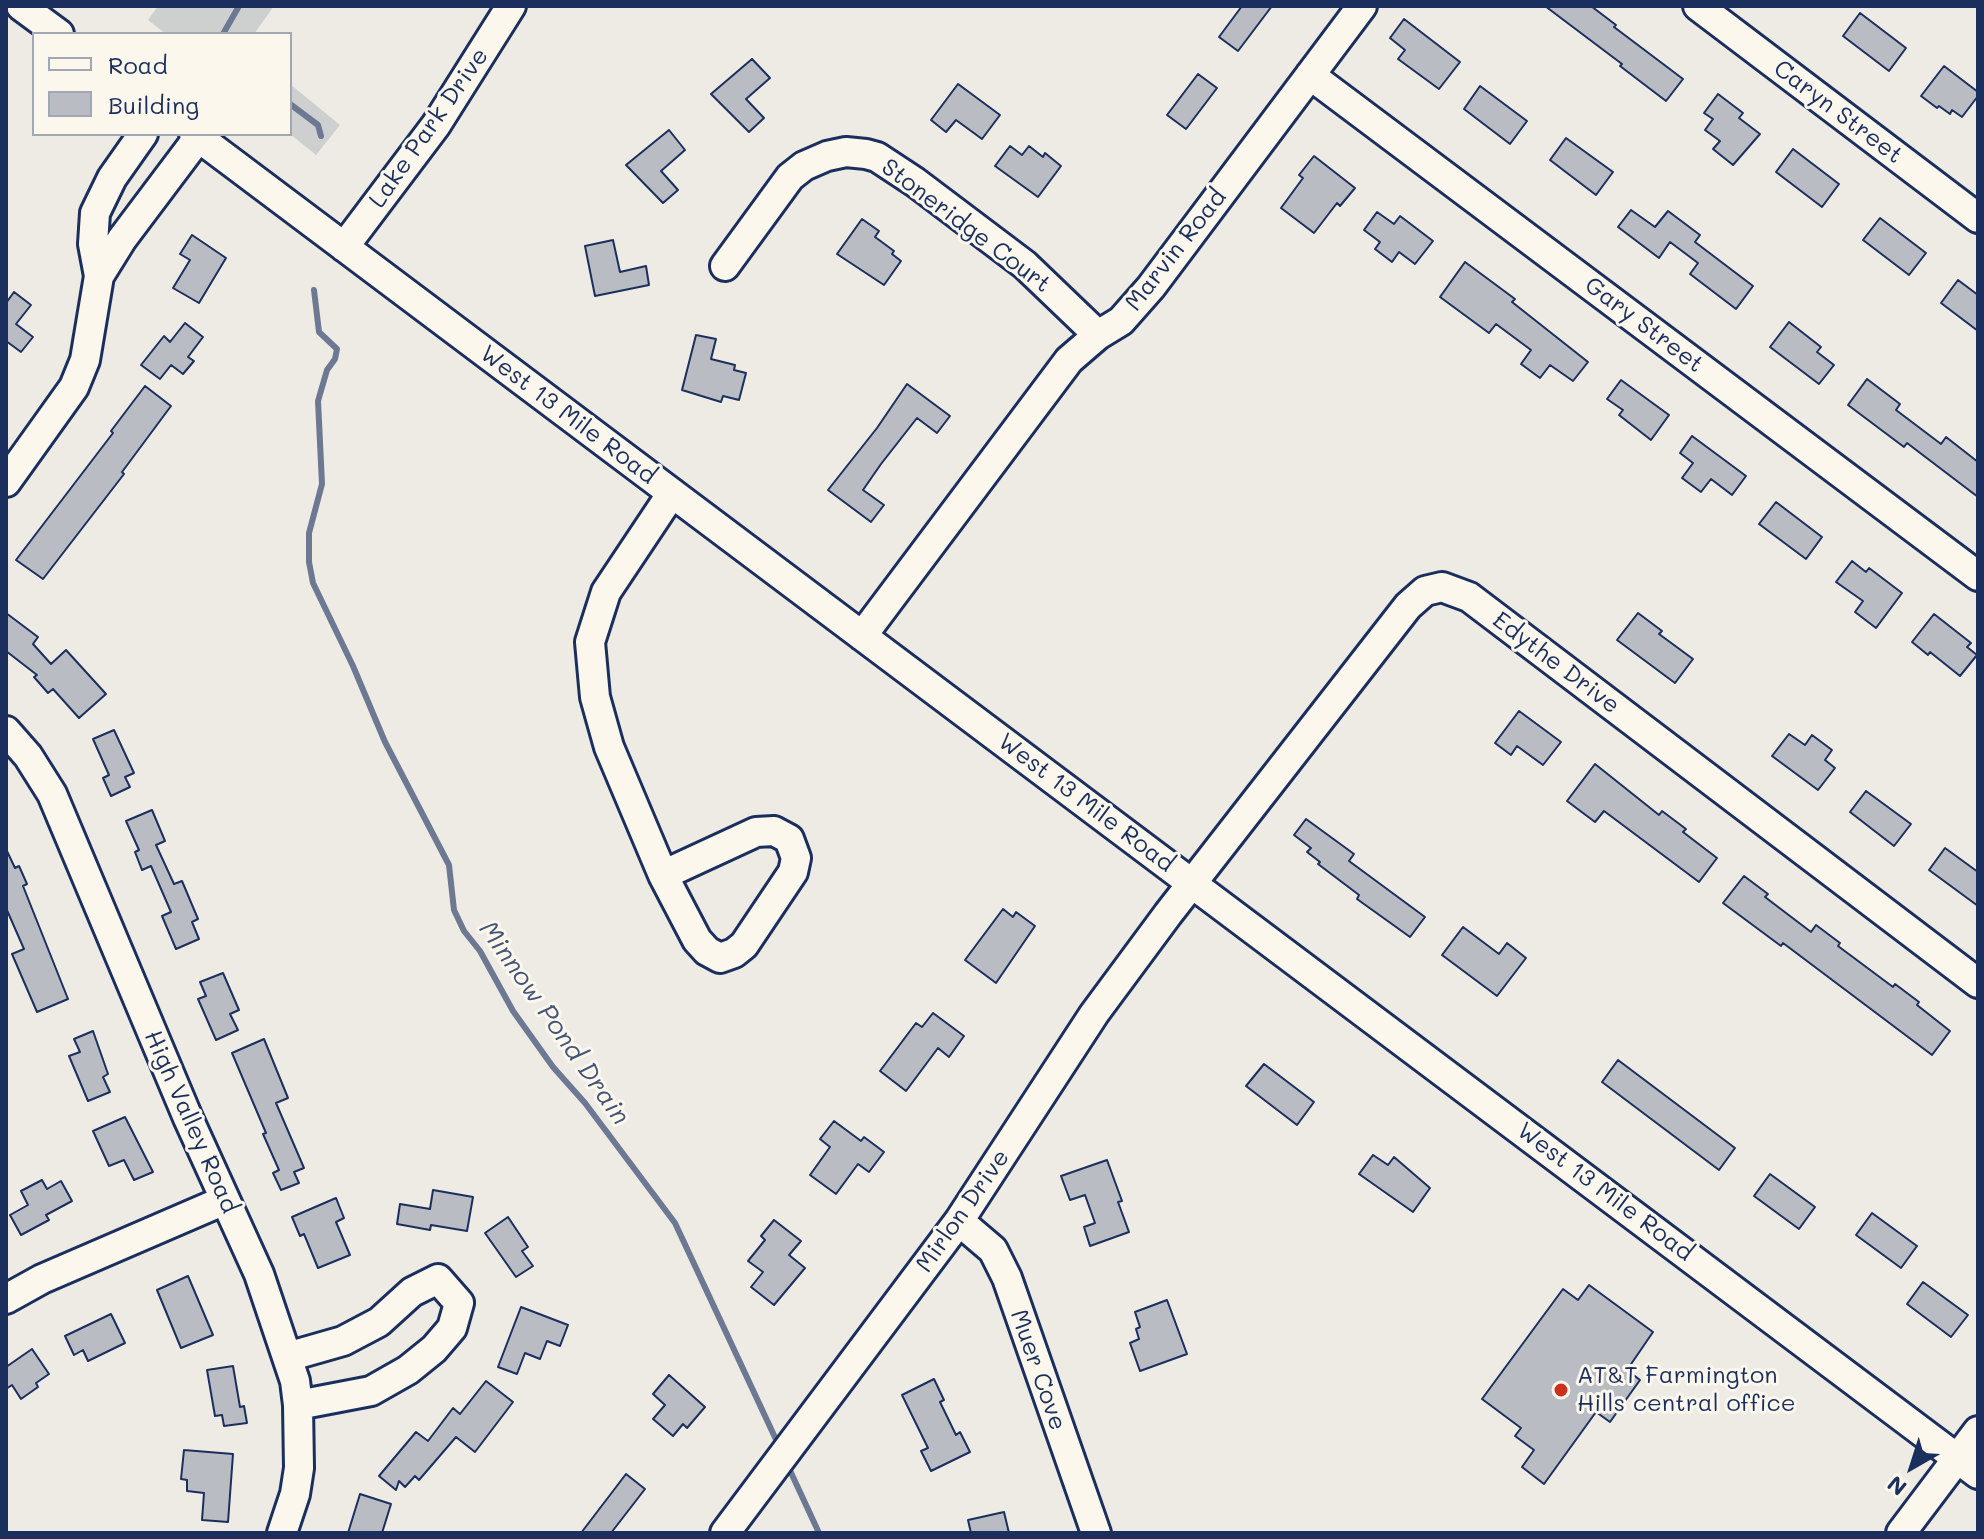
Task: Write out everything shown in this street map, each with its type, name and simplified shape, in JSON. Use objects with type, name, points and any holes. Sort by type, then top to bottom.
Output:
[{"type":"street","points":[[21,6],[56,32]]},
{"type":"street","name":"Lake Park Drive","points":[[344,247],[436,125],[511,6]]},
{"type":"street","name":"Marvin Road","points":[[862,636],[1069,360],[1098,335],[1121,321],[1151,287],[1362,6]]},
{"type":"street","name":"Caryn Street","points":[[1698,6],[1978,218]]},
{"type":"street","name":"Gary Street","points":[[1310,75],[1978,576]]},
{"type":"street","points":[[6,482],[74,387],[85,360],[99,276],[93,244],[95,213],[112,178],[142,136]]},
{"type":"street","points":[[99,276],[196,136]]},
{"type":"street","name":"West 13 Mile Road","points":[[196,136],[1968,1466]]},
{"type":"street","name":"Stoneridge Court","points":[[725,266],[785,184],[804,166],[836,154],[866,154],[877,157],[915,182],[1025,265],[1098,335]]},
{"type":"street","points":[[663,875],[756,832],[774,831],[789,839],[796,858],[793,872],[744,945],[720,958],[707,951],[697,940],[663,875],[609,747],[595,697],[590,642],[606,592],[672,493]]},
{"type":"street","name":"Edythe Drive","points":[[1192,883],[1408,606],[1425,591],[1442,587],[1469,597],[1978,983]]},
{"type":"street","name":"High Valley Road","points":[[6,731],[28,756],[52,794],[188,1118],[259,1274],[295,1381],[298,1405],[299,1468],[295,1494],[282,1533]]},
{"type":"street","name":"Mirlon Drive","points":[[725,1533],[959,1221],[1094,1014],[1192,883]]},
{"type":"street","points":[[6,1299],[42,1279],[225,1200]]},
{"type":"street","name":"Muer Cove","points":[[959,1221],[993,1250],[1007,1278],[1096,1533]]},
{"type":"street","points":[[287,1357],[343,1341],[379,1322],[412,1292],[438,1279],[459,1303],[452,1328],[434,1349],[408,1370],[371,1391],[298,1405]]},
{"type":"street","points":[[1901,1533],[1968,1466],[1978,1431]]},
{"type":"shaded area","points":[[158,6],[274,6],[255,32],[163,32],[148,20]]},
{"type":"shaded area","points":[[292,86],[340,125],[316,155],[292,136]]},
{"type":"building","points":[[1242,6],[1272,6],[1238,51],[1219,37]]},
{"type":"building","points":[[1545,6],[1591,6],[1683,79],[1666,101]]},
{"type":"building","points":[[1860,13],[1906,48],[1889,71],[1843,36]]},
{"type":"building","points":[[1404,19],[1460,62],[1439,89],[1398,59],[1405,50],[1390,38]]},
{"type":"building","points":[[752,59],[770,78],[746,99],[764,118],[749,132],[711,94]]},
{"type":"building","points":[[1944,66],[1978,92],[1962,117],[1952,110],[1950,114],[1939,106],[1937,108],[1921,96]]},
{"type":"building","points":[[1198,74],[1217,88],[1186,129],[1167,115]]},
{"type":"building","points":[[958,84],[1000,115],[982,139],[956,120],[946,132],[931,120]]},
{"type":"building","points":[[1480,86],[1527,121],[1510,144],[1464,109]]},
{"type":"building","points":[[1718,94],[1743,113],[1739,118],[1760,134],[1733,165],[1713,149],[1720,141],[1705,130],[1713,119],[1704,113]]},
{"type":"building","points":[[669,130],[685,150],[661,171],[678,190],[663,203],[626,165]]},
{"type":"building","points":[[1566,138],[1613,172],[1596,195],[1550,160]]},
{"type":"building","points":[[1010,146],[1022,155],[1029,146],[1043,157],[1045,153],[1061,166],[1038,197],[995,166]]},
{"type":"building","points":[[1793,149],[1839,184],[1822,207],[1776,172]]},
{"type":"building","points":[[1314,156],[1355,188],[1340,206],[1337,203],[1314,233],[1281,208],[1303,178],[1299,175]]},
{"type":"building","points":[[1631,210],[1655,227],[1668,211],[1700,235],[1695,242],[1753,286],[1736,309],[1690,274],[1698,263],[1670,242],[1659,258],[1618,227]]},
{"type":"building","points":[[1377,212],[1394,224],[1400,216],[1433,241],[1415,264],[1399,252],[1392,262],[1375,249],[1380,242],[1364,230]]},
{"type":"building","points":[[1880,218],[1926,253],[1909,275],[1863,240]]},
{"type":"building","points":[[862,219],[879,231],[875,237],[894,251],[892,254],[901,261],[884,285],[837,254]]},
{"type":"building","points":[[192,235],[226,258],[199,303],[173,288],[190,260],[180,254]]},
{"type":"building","points":[[613,240],[620,272],[646,266],[649,285],[595,296],[585,246]]},
{"type":"building","points":[[1465,262],[1515,299],[1512,302],[1588,362],[1573,381],[1550,365],[1540,378],[1521,364],[1531,350],[1496,324],[1489,333],[1440,297]]},
{"type":"building","points":[[1958,280],[1978,295],[1978,331],[1941,303]]},
{"type":"building","points":[[14,292],[31,305],[16,324],[33,337],[21,352],[6,341],[6,303]]},
{"type":"building","points":[[1789,322],[1821,347],[1817,352],[1834,365],[1819,384],[1770,347]]},
{"type":"building","points":[[185,323],[203,337],[188,357],[194,361],[183,374],[171,365],[160,379],[141,365],[164,336],[170,342]]},
{"type":"building","points":[[696,335],[716,339],[711,359],[735,365],[734,370],[746,373],[739,400],[723,396],[721,402],[682,390]]},
{"type":"building","points":[[1867,379],[1900,404],[1896,410],[1941,444],[1946,437],[1978,462],[1978,497],[1907,443],[1904,447],[1848,405]]},
{"type":"building","points":[[1621,380],[1669,415],[1651,440],[1619,415],[1623,410],[1607,399]]},
{"type":"building","points":[[907,384],[950,416],[937,433],[917,418],[881,464],[863,490],[884,505],[871,522],[828,490]]},
{"type":"building","points":[[145,386],[171,406],[122,472],[124,474],[43,579],[16,560]]},
{"type":"building","points":[[1692,436],[1746,476],[1732,495],[1711,479],[1701,492],[1682,478],[1693,463],[1680,453]]},
{"type":"building","points":[[1776,502],[1822,537],[1806,559],[1759,524]]},
{"type":"building","points":[[1852,561],[1866,572],[1869,568],[1902,593],[1876,628],[1855,612],[1863,601],[1836,582]]},
{"type":"building","points":[[6,613],[38,637],[33,644],[51,664],[66,650],[106,694],[79,718],[53,689],[48,693],[34,677],[37,675],[6,651]]},
{"type":"building","points":[[1638,613],[1662,631],[1659,634],[1693,659],[1675,683],[1617,640]]},
{"type":"building","points":[[1934,614],[1971,643],[1967,647],[1977,655],[1960,676],[1912,642]]},
{"type":"building","points":[[1519,711],[1561,742],[1543,765],[1517,746],[1511,755],[1495,743]]},
{"type":"building","points":[[114,730],[134,773],[125,777],[130,787],[111,796],[103,778],[109,775],[93,739]]},
{"type":"building","points":[[1789,734],[1805,745],[1812,735],[1832,750],[1825,760],[1835,768],[1818,790],[1772,756]]},
{"type":"building","points":[[1595,764],[1659,815],[1662,811],[1686,829],[1683,832],[1717,858],[1699,882],[1604,811],[1595,822],[1567,801]]},
{"type":"building","points":[[1866,791],[1911,824],[1894,846],[1850,812]]},
{"type":"building","points":[[152,810],[165,841],[156,845],[174,884],[182,881],[198,919],[192,922],[199,939],[176,949],[162,916],[171,912],[151,866],[142,870],[135,852],[139,850],[126,821]]},
{"type":"building","points":[[1306,819],[1354,854],[1349,861],[1425,917],[1410,937],[1357,899],[1359,895],[1307,852],[1311,848],[1294,835]]},
{"type":"building","points":[[1945,848],[1978,872],[1978,906],[1929,870]]},
{"type":"building","points":[[6,849],[15,868],[19,866],[27,884],[23,886],[68,999],[37,1012],[12,954],[24,949],[6,908]]},
{"type":"building","points":[[1744,876],[1768,894],[1765,897],[1811,932],[1816,925],[1840,943],[1838,946],[1893,987],[1895,984],[1919,1002],[1917,1005],[1950,1031],[1932,1055],[1783,943],[1781,946],[1723,903]]},
{"type":"building","points":[[1003,909],[1013,917],[1016,912],[1035,926],[996,983],[965,960]]},
{"type":"building","points":[[1463,927],[1499,954],[1507,943],[1526,958],[1497,996],[1442,955]]},
{"type":"building","points":[[223,973],[239,1010],[230,1014],[238,1030],[216,1040],[198,999],[206,996],[200,982]]},
{"type":"building","points":[[933,1013],[964,1036],[949,1057],[938,1048],[906,1091],[880,1071],[916,1023],[922,1027]]},
{"type":"building","points":[[93,1031],[108,1074],[103,1077],[110,1092],[88,1101],[69,1056],[80,1052],[74,1039]]},
{"type":"building","points":[[264,1039],[288,1098],[276,1103],[304,1168],[294,1172],[299,1183],[281,1190],[273,1173],[279,1170],[263,1134],[266,1133],[232,1053]]},
{"type":"building","points":[[1618,1060],[1735,1148],[1719,1170],[1602,1082]]},
{"type":"building","points":[[1264,1064],[1314,1102],[1297,1125],[1246,1086]]},
{"type":"building","points":[[125,1117],[153,1172],[134,1180],[124,1160],[109,1166],[93,1131]]},
{"type":"building","points":[[834,1121],[861,1141],[864,1137],[884,1152],[869,1172],[858,1164],[836,1194],[810,1175],[830,1147],[820,1139]]},
{"type":"building","points":[[1373,1155],[1388,1165],[1394,1157],[1430,1188],[1413,1212],[1359,1174]]},
{"type":"building","points":[[1107,1160],[1129,1232],[1090,1246],[1084,1227],[1095,1223],[1085,1195],[1070,1200],[1061,1176]]},
{"type":"building","points":[[1770,1174],[1815,1207],[1799,1229],[1754,1196]]},
{"type":"building","points":[[42,1180],[47,1189],[61,1181],[72,1201],[46,1215],[49,1220],[21,1235],[10,1215],[28,1205],[21,1191]]},
{"type":"building","points":[[433,1190],[473,1197],[467,1231],[431,1225],[430,1230],[397,1224],[400,1204],[430,1209]]},
{"type":"building","points":[[336,1198],[344,1218],[336,1222],[350,1255],[318,1268],[304,1234],[300,1236],[292,1217]]},
{"type":"building","points":[[1872,1213],[1917,1246],[1901,1268],[1856,1235]]},
{"type":"building","points":[[508,1217],[528,1247],[522,1251],[533,1266],[516,1277],[485,1233]]},
{"type":"building","points":[[774,1220],[801,1241],[789,1255],[805,1268],[774,1305],[751,1287],[763,1272],[748,1261],[765,1240],[761,1236]]},
{"type":"building","points":[[188,1276],[213,1335],[181,1348],[157,1290]]},
{"type":"building","points":[[1923,1282],[1968,1315],[1951,1337],[1907,1304]]},
{"type":"building","name":"AT&T Farmington Hills central office","points":[[1589,1285],[1653,1332],[1627,1370],[1640,1380],[1610,1422],[1596,1412],[1544,1484],[1522,1467],[1534,1450],[1515,1436],[1521,1428],[1482,1399],[1563,1289],[1578,1300]]},
{"type":"building","points":[[1167,1300],[1187,1354],[1140,1371],[1130,1343],[1139,1339],[1136,1329],[1140,1327],[1135,1312]]},
{"type":"building","points":[[521,1307],[568,1325],[560,1346],[547,1341],[540,1359],[525,1353],[517,1374],[498,1367]]},
{"type":"building","points":[[111,1314],[125,1343],[88,1361],[83,1350],[74,1355],[65,1336]]},
{"type":"building","points":[[32,1349],[49,1374],[21,1399],[12,1385],[6,1389],[6,1367]]},
{"type":"building","points":[[233,1366],[240,1407],[244,1406],[247,1423],[224,1426],[222,1415],[215,1416],[207,1370]]},
{"type":"building","points":[[669,1375],[705,1407],[687,1428],[683,1424],[673,1436],[653,1419],[665,1405],[653,1394]]},
{"type":"building","points":[[934,1379],[944,1400],[940,1402],[956,1435],[960,1432],[970,1452],[931,1471],[921,1451],[928,1448],[902,1395]]},
{"type":"building","points":[[486,1381],[513,1402],[475,1452],[456,1437],[419,1480],[415,1476],[405,1487],[399,1481],[396,1490],[379,1476],[416,1432],[428,1441],[453,1408],[460,1414]]},
{"type":"building","points":[[184,1450],[233,1454],[228,1522],[202,1520],[204,1493],[187,1491],[187,1480],[181,1479]]},
{"type":"building","points":[[626,1474],[645,1489],[611,1533],[581,1533]]},
{"type":"building","points":[[360,1494],[391,1504],[382,1533],[348,1533]]},
{"type":"building","points":[[1004,1512],[1009,1533],[971,1533],[968,1520]]},
{"type":"waterway","name":"Minnow Pond Drain","points":[[224,32],[239,6]]},
{"type":"waterway","name":"Minnow Pond Drain","points":[[292,106],[318,125],[321,136]]},
{"type":"waterway","name":"Minnow Pond Drain","points":[[314,290],[319,332],[337,349],[318,401],[322,484],[309,533],[313,583],[385,742],[449,865],[454,910],[464,931],[480,951],[513,1011],[553,1067],[585,1103],[675,1223],[779,1446]]},
{"type":"waterway","name":"Minnow Pond Drain","points":[[787,1464],[819,1533]]},
{"type":"place","name":"AT&T Farmington Hills central office","points":[[1561,1390]]}]
